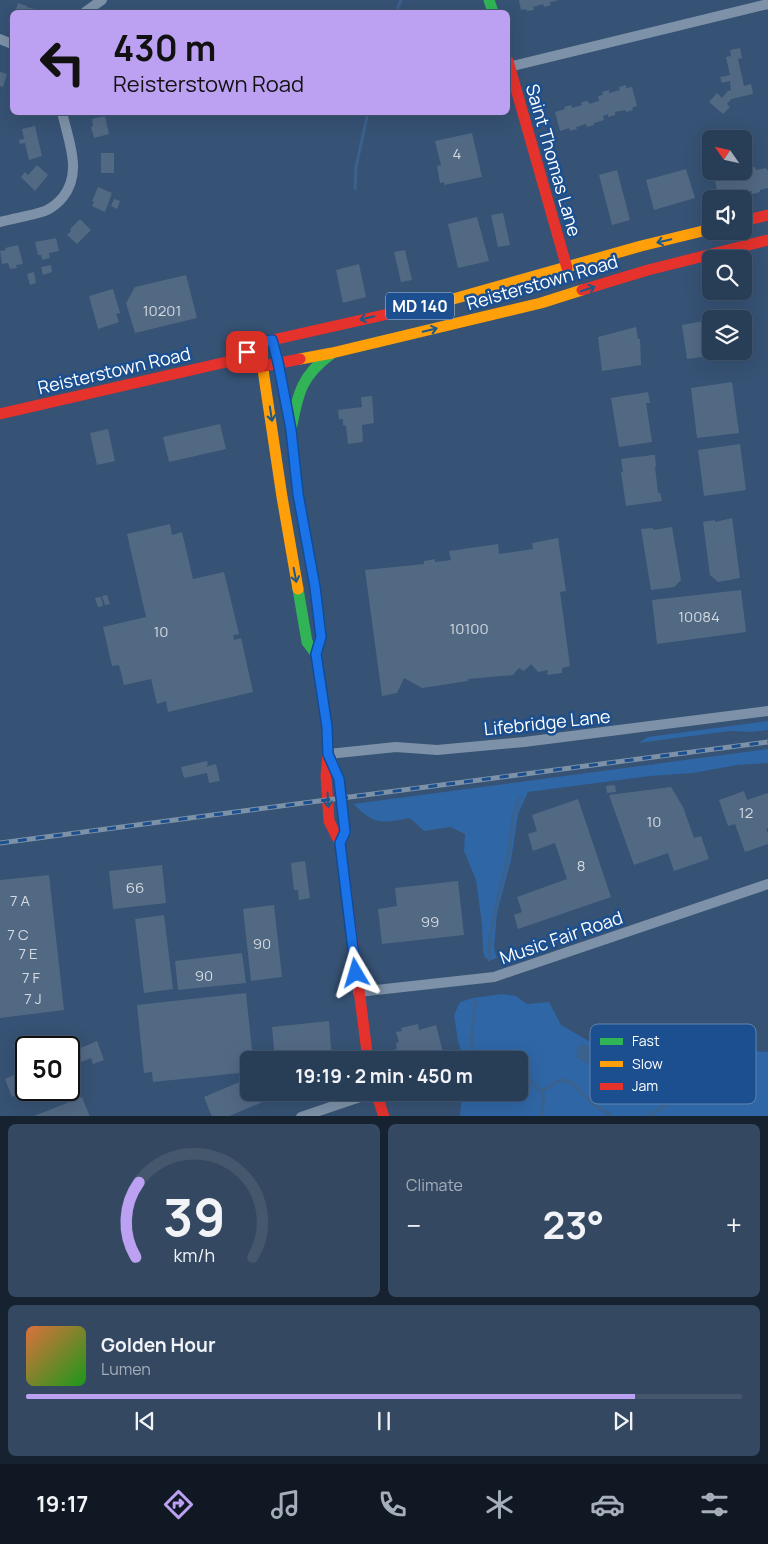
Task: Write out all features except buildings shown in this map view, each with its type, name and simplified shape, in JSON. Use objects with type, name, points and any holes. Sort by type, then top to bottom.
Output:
[{"type":"main road","name":"Saint Thomas Lane","points":[[510,71],[567,268]]},
{"type":"main road","points":[[752,219],[768,215]]},
{"type":"main road","name":"Reisterstown Road","points":[[0,414],[236,360],[259,343],[449,300],[702,231]]},
{"type":"main road","name":"Reisterstown Road","points":[[236,360],[264,366],[332,353],[541,304],[648,270],[768,240]]},
{"type":"main road","points":[[272,340],[291,430],[296,481],[315,587],[321,637],[316,654],[327,727],[328,754],[326,776],[329,821],[340,843],[367,1051]]},
{"type":"main road","points":[[259,343],[307,642],[316,654]]},
{"type":"main road","points":[[291,430],[299,390],[303,380],[317,364],[332,353]]},
{"type":"main road","points":[[379,1101],[384,1116]]},
{"type":"street","points":[[88,10],[102,0]]},
{"type":"street","points":[[510,64],[768,4]]},
{"type":"street","points":[[0,222],[55,206],[67,192],[72,183],[74,173],[63,115]]},
{"type":"street","name":"Lifebridge Lane","points":[[328,754],[408,747],[437,750],[524,742],[768,711]]},
{"type":"street","name":"Music Fair Road","points":[[358,992],[494,977],[768,884]]},
{"type":"street","points":[[301,1116],[348,1101]]},
{"type":"shaded area","points":[[768,721],[768,730],[751,732],[730,731],[638,743],[648,737]]},
{"type":"shaded area","points":[[768,749],[768,763],[737,765],[693,773],[650,776],[528,792],[518,814],[511,860],[497,913],[494,948],[497,958],[492,960],[485,958],[483,951],[482,924],[476,880],[464,851],[465,834],[450,827],[424,831],[410,818],[378,821],[367,816],[353,804]]},
{"type":"shaded area","points":[[502,994],[516,996],[527,1004],[549,1002],[561,1025],[590,1042],[590,1057],[576,1057],[590,1065],[590,1104],[756,1104],[756,1051],[768,1052],[768,1116],[460,1116],[461,1101],[528,1101],[528,1051],[461,1051],[454,1015],[460,1002]]},
{"type":"shaded area","points":[[583,1044],[590,1046],[590,1065],[576,1057],[578,1047]]},
{"type":"waterway","points":[[397,10],[401,0]]},
{"type":"waterway","points":[[355,189],[356,167],[367,115]]},
{"type":"waterway","points":[[489,960],[490,936],[509,852],[513,818],[519,798]]},
{"type":"waterway","points":[[473,1051],[476,1001]]},
{"type":"waterway","points":[[528,1077],[542,1091],[560,1080],[571,1082],[590,1101]]},
{"type":"waterway","points":[[541,1116],[544,1101],[542,1091]]},
{"type":"waterway","points":[[594,1104],[612,1116]]},
{"type":"waterway","points":[[648,1116],[666,1104]]},
{"type":"railway","points":[[0,843],[768,742]]},
{"type":"traffic: fast","points":[[489,0],[492,10]]},
{"type":"traffic: fast","points":[[272,340],[291,430],[298,494],[315,587],[321,637],[316,654],[324,709]]},
{"type":"traffic: fast","points":[[291,430],[302,387],[313,371],[331,354]]},
{"type":"traffic: fast","points":[[298,589],[307,642],[316,654]]},
{"type":"traffic: slow","points":[[446,301],[641,246],[702,231]]},
{"type":"traffic: slow","points":[[300,359],[541,303],[582,290]]},
{"type":"traffic: slow","points":[[259,343],[298,589]]},
{"type":"traffic: slow","points":[[329,755],[339,779],[345,832],[340,843]]},
{"type":"traffic: jam","points":[[510,68],[567,268]]},
{"type":"traffic: jam","points":[[752,219],[768,215]]},
{"type":"traffic: jam","points":[[582,290],[648,270],[768,240]]},
{"type":"traffic: jam","points":[[235,360],[259,343],[446,301]]},
{"type":"traffic: jam","points":[[0,414],[235,360],[264,366],[300,359]]},
{"type":"traffic: jam","points":[[324,709],[327,727],[328,754],[326,776],[329,821],[340,843],[367,1051]]},
{"type":"traffic: jam","points":[[379,1101],[384,1116]]},
{"type":"route","points":[[247,352],[259,343],[272,340],[291,430],[296,481],[315,587],[321,637],[316,654],[327,727],[328,754],[339,779],[345,832],[340,843],[356,973]]}]
